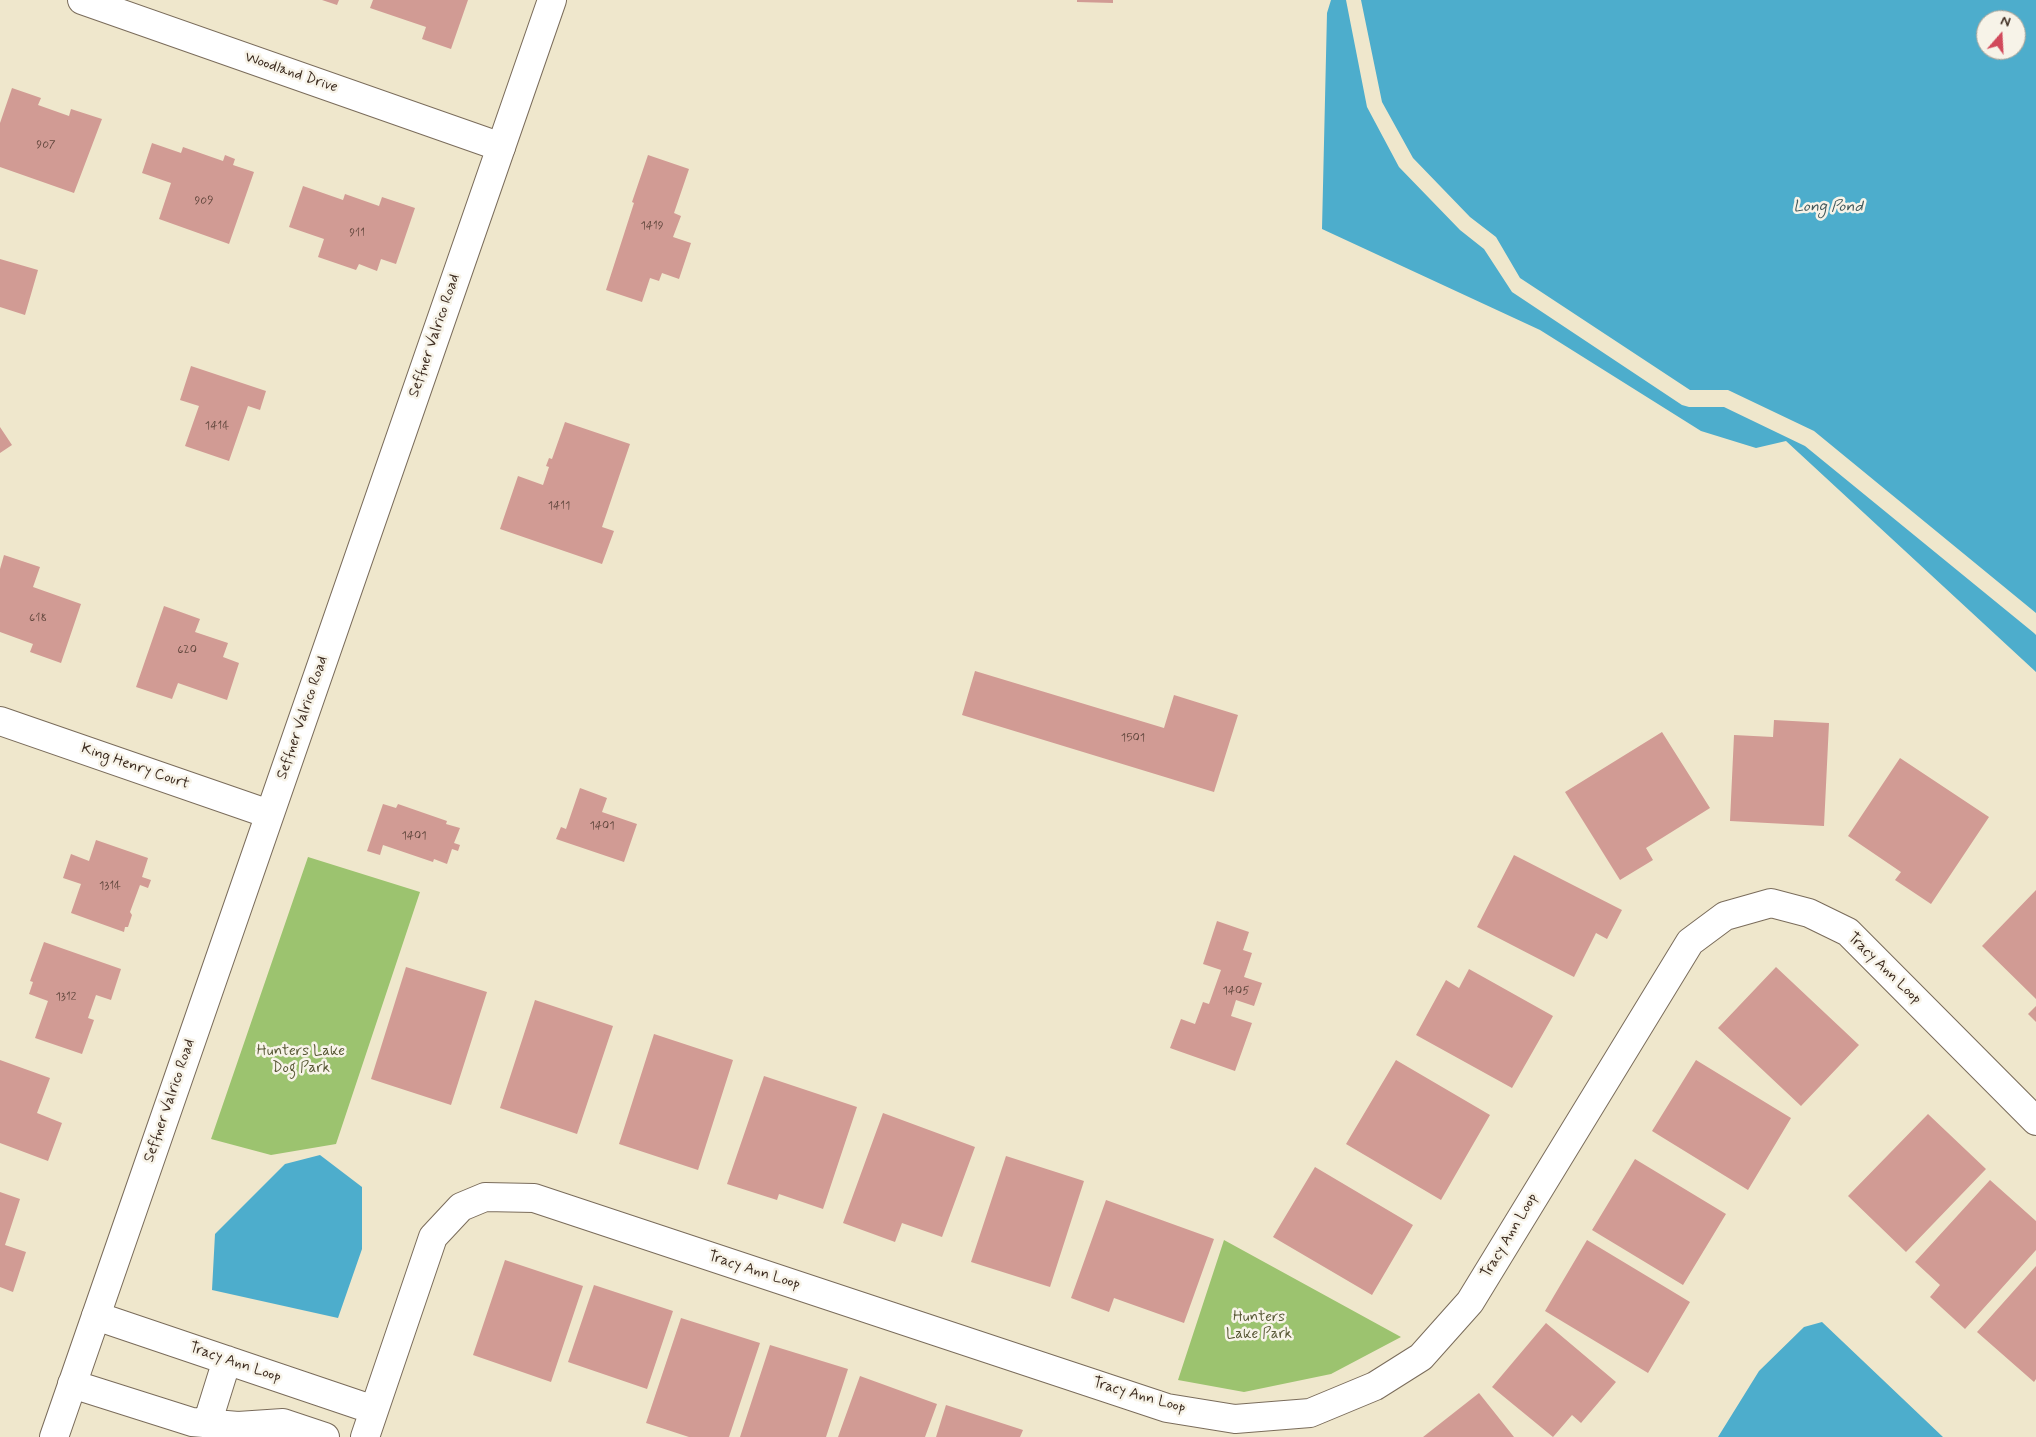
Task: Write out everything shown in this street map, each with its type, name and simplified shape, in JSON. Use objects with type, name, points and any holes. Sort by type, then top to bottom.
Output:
[{"type":"street","name":"Woodland Drive","points":[[82,0],[500,147]]},
{"type":"street","name":"Seffner Valrico Road","points":[[54,1437],[552,0]]},
{"type":"street","name":"King Henry Court","points":[[0,721],[269,814]]},
{"type":"street","name":"Tracy Ann Loop","points":[[365,1437],[433,1237],[461,1207],[485,1197],[534,1198],[1167,1408],[1235,1419],[1310,1413],[1375,1386],[1421,1357],[1470,1302],[1690,942],[1725,916],[1771,903],[1809,913],[1848,932],[2036,1121]]},
{"type":"street","name":"Tracy Ann Loop","points":[[96,1316],[374,1410]]},
{"type":"street","points":[[207,1424],[227,1360]]},
{"type":"street","points":[[72,1384],[192,1422],[238,1426],[283,1424],[325,1437]]},
{"type":"green space","name":"Hunters Lake Dog Park","points":[[308,857],[420,892],[336,1144],[271,1155],[211,1139]]},
{"type":"green space","name":"Hunters Lake Park","points":[[1224,1240],[1401,1337],[1331,1374],[1244,1392],[1178,1380]]},
{"type":"water","points":[[1331,0],[1346,0],[1367,107],[1399,167],[1460,230],[1484,249],[1512,292],[1682,405],[1689,407],[1724,407],[1805,446],[2034,633],[2036,635],[2036,672],[1786,441],[1756,448],[1701,431],[1540,330],[1322,229],[1327,13]]},
{"type":"water","name":"Long Pond","points":[[1361,0],[2036,0],[2036,613],[1814,431],[1728,390],[1690,390],[1520,278],[1496,237],[1470,217],[1413,158],[1382,102]]},
{"type":"water","points":[[320,1155],[362,1187],[362,1249],[338,1318],[212,1290],[215,1234],[285,1164]]},
{"type":"water","points":[[1822,1322],[1943,1437],[1718,1437],[1759,1371],[1804,1327]]},
{"type":"building","points":[[322,0],[339,0],[337,5]]},
{"type":"building","points":[[373,0],[468,0],[451,49],[422,39],[426,27],[370,8]]},
{"type":"building","points":[[1077,0],[1113,0],[1113,3],[1077,2]]},
{"type":"building","points":[[12,88],[41,98],[38,105],[69,116],[71,109],[102,119],[74,193],[0,167],[0,123]]},
{"type":"building","points":[[152,143],[181,153],[183,147],[223,161],[225,155],[235,159],[233,165],[254,172],[229,244],[159,219],[171,183],[142,173]]},
{"type":"building","points":[[648,155],[689,169],[674,213],[681,216],[673,237],[691,243],[679,279],[662,273],[659,281],[650,278],[642,302],[606,290]]},
{"type":"building","points":[[303,186],[343,200],[345,194],[379,206],[382,197],[415,208],[396,264],[381,259],[377,271],[359,264],[356,270],[318,257],[324,239],[289,227]]},
{"type":"building","points":[[0,259],[38,270],[25,315],[0,307]]},
{"type":"building","points":[[191,366],[266,391],[260,410],[248,406],[229,461],[185,446],[199,406],[180,400]]},
{"type":"building","points":[[565,422],[630,444],[602,527],[614,531],[602,564],[500,529],[518,476],[543,485],[549,467],[546,466],[549,458],[552,459]]},
{"type":"building","points":[[0,427],[12,445],[0,453]]},
{"type":"building","points":[[4,555],[40,567],[33,587],[81,604],[61,663],[30,652],[33,644],[0,632],[0,569]]},
{"type":"building","points":[[164,606],[200,619],[195,632],[228,643],[223,657],[239,663],[227,700],[178,683],[172,699],[136,687]]},
{"type":"building","points":[[975,671],[1164,728],[1174,695],[1238,715],[1214,792],[962,715]]},
{"type":"building","points":[[1774,720],[1829,723],[1824,826],[1730,821],[1734,735],[1773,737]]},
{"type":"building","points":[[1662,732],[1710,808],[1646,848],[1653,860],[1620,880],[1565,792]]},
{"type":"building","points":[[1900,758],[1989,817],[1931,904],[1895,880],[1901,872],[1848,836]]},
{"type":"building","points":[[580,788],[607,798],[602,812],[637,824],[624,862],[556,839],[561,827],[566,829]]},
{"type":"building","points":[[383,804],[396,808],[398,804],[447,821],[446,824],[460,828],[454,843],[460,845],[458,851],[452,849],[447,864],[434,859],[433,862],[383,845],[380,855],[367,851]]},
{"type":"building","points":[[96,840],[148,858],[142,877],[151,880],[148,888],[140,885],[130,912],[132,915],[128,927],[125,927],[124,932],[71,913],[81,884],[63,878],[71,854],[89,861]]},
{"type":"building","points":[[1514,855],[1622,910],[1607,939],[1596,933],[1574,977],[1477,927]]},
{"type":"building","points":[[2036,890],[2036,999],[1982,946]]},
{"type":"building","points":[[1217,921],[1249,932],[1243,950],[1252,953],[1244,977],[1262,983],[1254,1006],[1236,1000],[1231,1016],[1252,1023],[1235,1071],[1170,1048],[1181,1019],[1195,1024],[1203,1002],[1209,1004],[1221,970],[1203,964]]},
{"type":"building","points":[[44,942],[121,969],[111,1000],[96,995],[88,1018],[94,1020],[82,1054],[35,1038],[48,1001],[29,994],[33,982],[30,981]]},
{"type":"building","points":[[406,967],[487,992],[451,1105],[371,1079]]},
{"type":"building","points":[[1776,967],[1859,1045],[1801,1106],[1718,1028]]},
{"type":"building","points":[[1469,969],[1553,1016],[1512,1088],[1416,1035],[1446,980],[1459,988]]},
{"type":"building","points":[[535,1000],[613,1026],[577,1134],[500,1108]]},
{"type":"building","points":[[2036,1006],[2036,1022],[2028,1014]]},
{"type":"building","points":[[654,1034],[733,1060],[698,1170],[619,1144]]},
{"type":"building","points":[[0,1060],[50,1078],[37,1113],[62,1123],[48,1161],[0,1143]]},
{"type":"building","points":[[1396,1060],[1490,1115],[1441,1200],[1346,1144]]},
{"type":"building","points":[[1696,1060],[1791,1118],[1748,1190],[1652,1131]]},
{"type":"building","points":[[764,1076],[857,1107],[823,1209],[779,1194],[777,1200],[727,1184]]},
{"type":"building","points":[[883,1113],[975,1147],[942,1237],[902,1223],[895,1242],[843,1223]]},
{"type":"building","points":[[1928,1114],[1986,1169],[1906,1252],[1848,1196]]},
{"type":"building","points":[[1006,1156],[1084,1181],[1050,1287],[971,1262]]},
{"type":"building","points":[[1635,1159],[1726,1214],[1683,1285],[1592,1230]]},
{"type":"building","points":[[1315,1167],[1413,1225],[1372,1295],[1273,1237]]},
{"type":"building","points":[[1990,1180],[2036,1221],[2036,1250],[1965,1329],[1930,1297],[1940,1285],[1915,1262]]},
{"type":"building","points":[[0,1192],[20,1199],[5,1245],[26,1252],[13,1292],[0,1287]]},
{"type":"building","points":[[1106,1200],[1214,1239],[1184,1323],[1114,1298],[1109,1312],[1071,1298]]},
{"type":"building","points":[[1587,1240],[1690,1302],[1648,1373],[1545,1311]]},
{"type":"building","points":[[505,1260],[583,1286],[551,1382],[473,1355]]},
{"type":"building","points":[[2036,1266],[2036,1379],[2034,1382],[1977,1332]]},
{"type":"building","points":[[594,1285],[673,1311],[647,1389],[568,1362]]},
{"type":"building","points":[[681,1318],[760,1343],[729,1437],[689,1437],[646,1423]]},
{"type":"building","points":[[1546,1323],[1616,1382],[1581,1423],[1572,1415],[1553,1437],[1492,1387]]},
{"type":"building","points":[[770,1345],[848,1369],[826,1437],[740,1437]]},
{"type":"building","points":[[860,1376],[937,1404],[925,1437],[838,1437]]},
{"type":"building","points":[[1479,1393],[1514,1437],[1423,1437]]},
{"type":"building","points":[[946,1405],[1023,1430],[1020,1437],[936,1437]]}]
